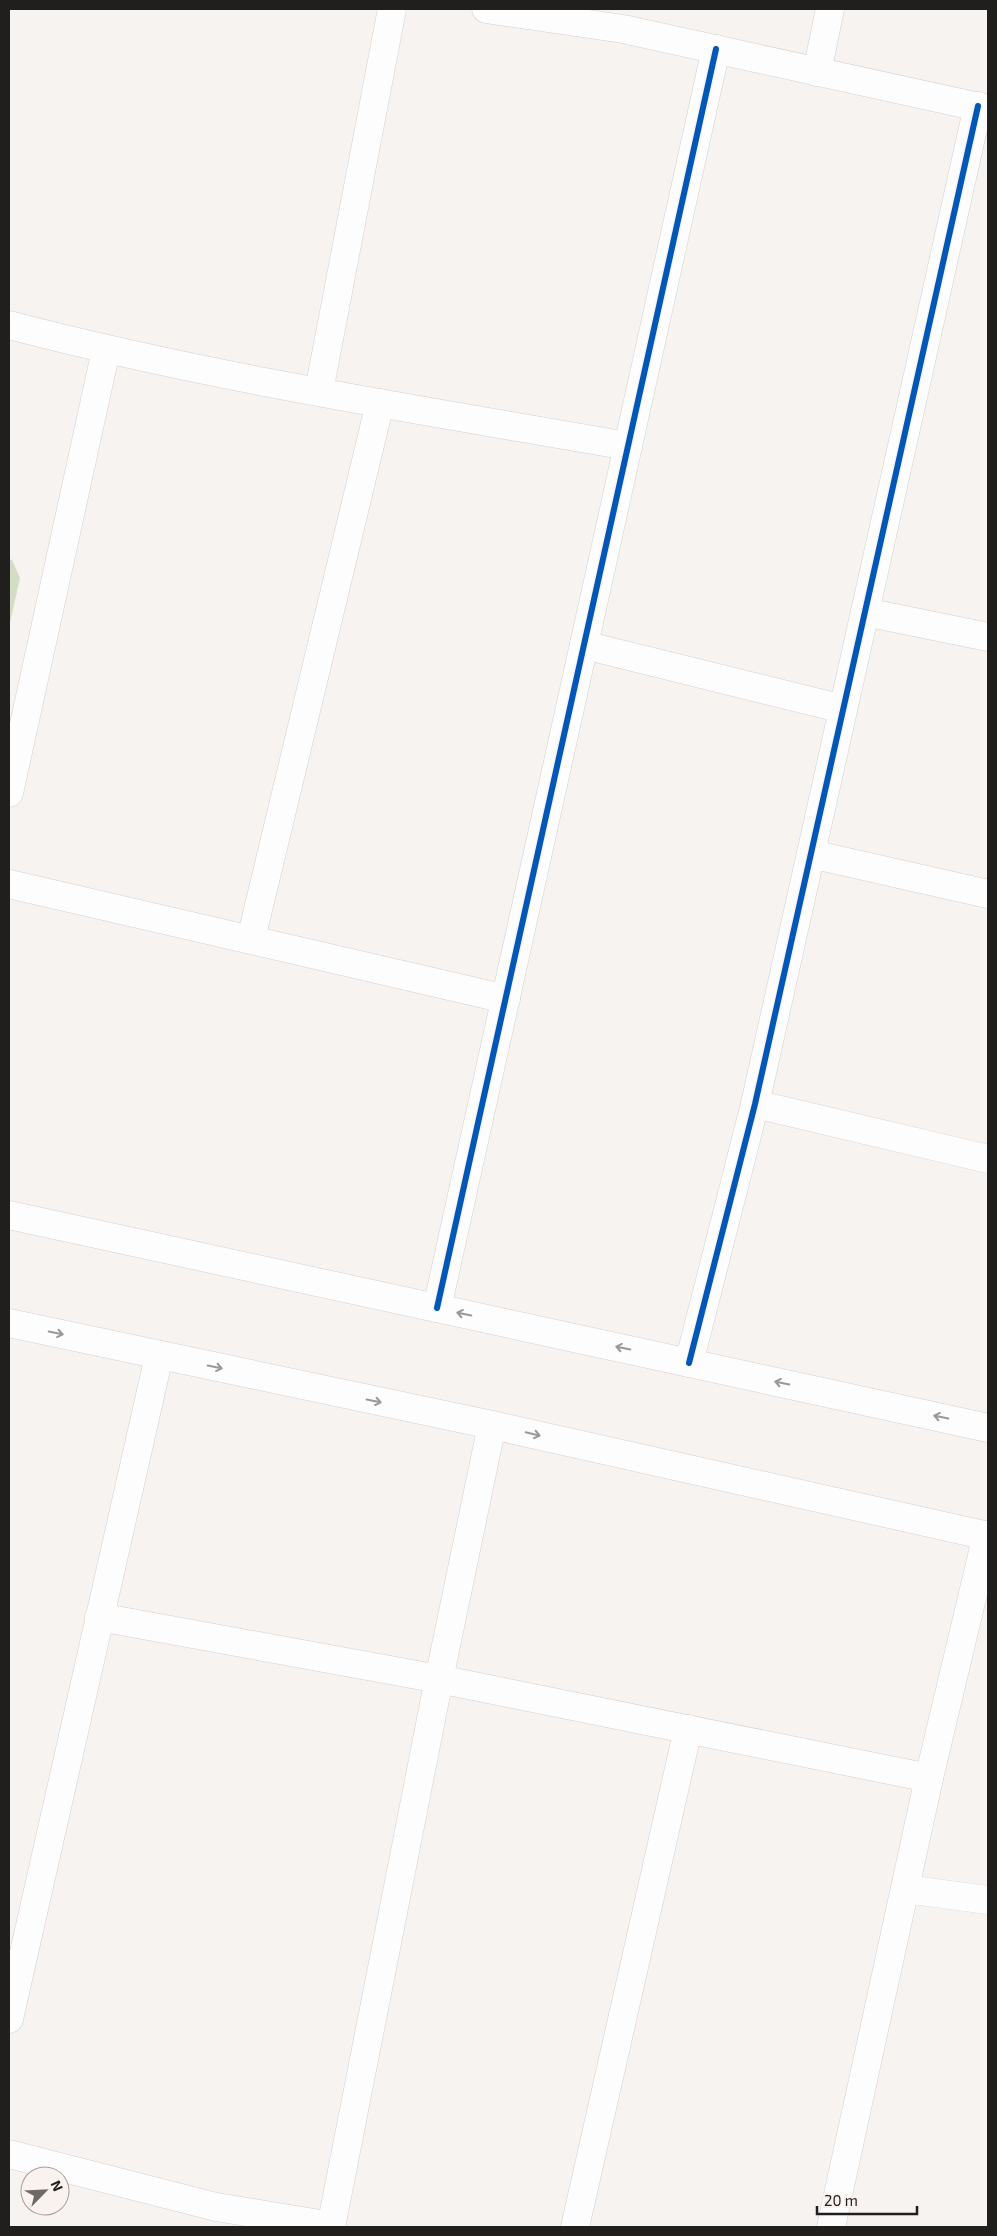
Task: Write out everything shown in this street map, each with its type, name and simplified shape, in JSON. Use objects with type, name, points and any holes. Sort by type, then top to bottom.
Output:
[{"type":"street","points":[[319,391],[392,9]]},
{"type":"street","points":[[486,9],[625,19],[716,50],[983,107],[865,612],[755,1104],[689,1363]]},
{"type":"street","points":[[817,72],[830,9]]},
{"type":"street","points":[[437,1308],[716,50]]},
{"type":"street","points":[[9,325],[106,350],[380,403],[628,446]]},
{"type":"street","points":[[9,793],[106,350]]},
{"type":"street","points":[[251,939],[380,403]]},
{"type":"street","points":[[865,612],[988,637]]},
{"type":"street","points":[[584,645],[843,709]]},
{"type":"street","points":[[811,854],[988,894]]},
{"type":"street","points":[[9,884],[506,999]]},
{"type":"street","points":[[755,1104],[988,1159]]},
{"type":"street","points":[[9,1215],[988,1428]]},
{"type":"street","points":[[9,1323],[492,1425],[988,1535],[929,1778],[831,2227]]},
{"type":"street","points":[[9,2019],[159,1356]]},
{"type":"street","points":[[9,2154],[214,2217],[332,2227],[439,1679],[492,1425]]},
{"type":"street","points":[[99,1617],[439,1679],[929,1778]]},
{"type":"street","points":[[575,2227],[688,1729]]},
{"type":"street","points":[[905,1889],[988,1900]]},
{"type":"green space","points":[[9,559],[12,560],[20,578],[9,627]]},
{"type":"cycle path","points":[[437,1308],[716,49]]},
{"type":"cycle path","points":[[689,1363],[755,1104],[978,106]]}]
